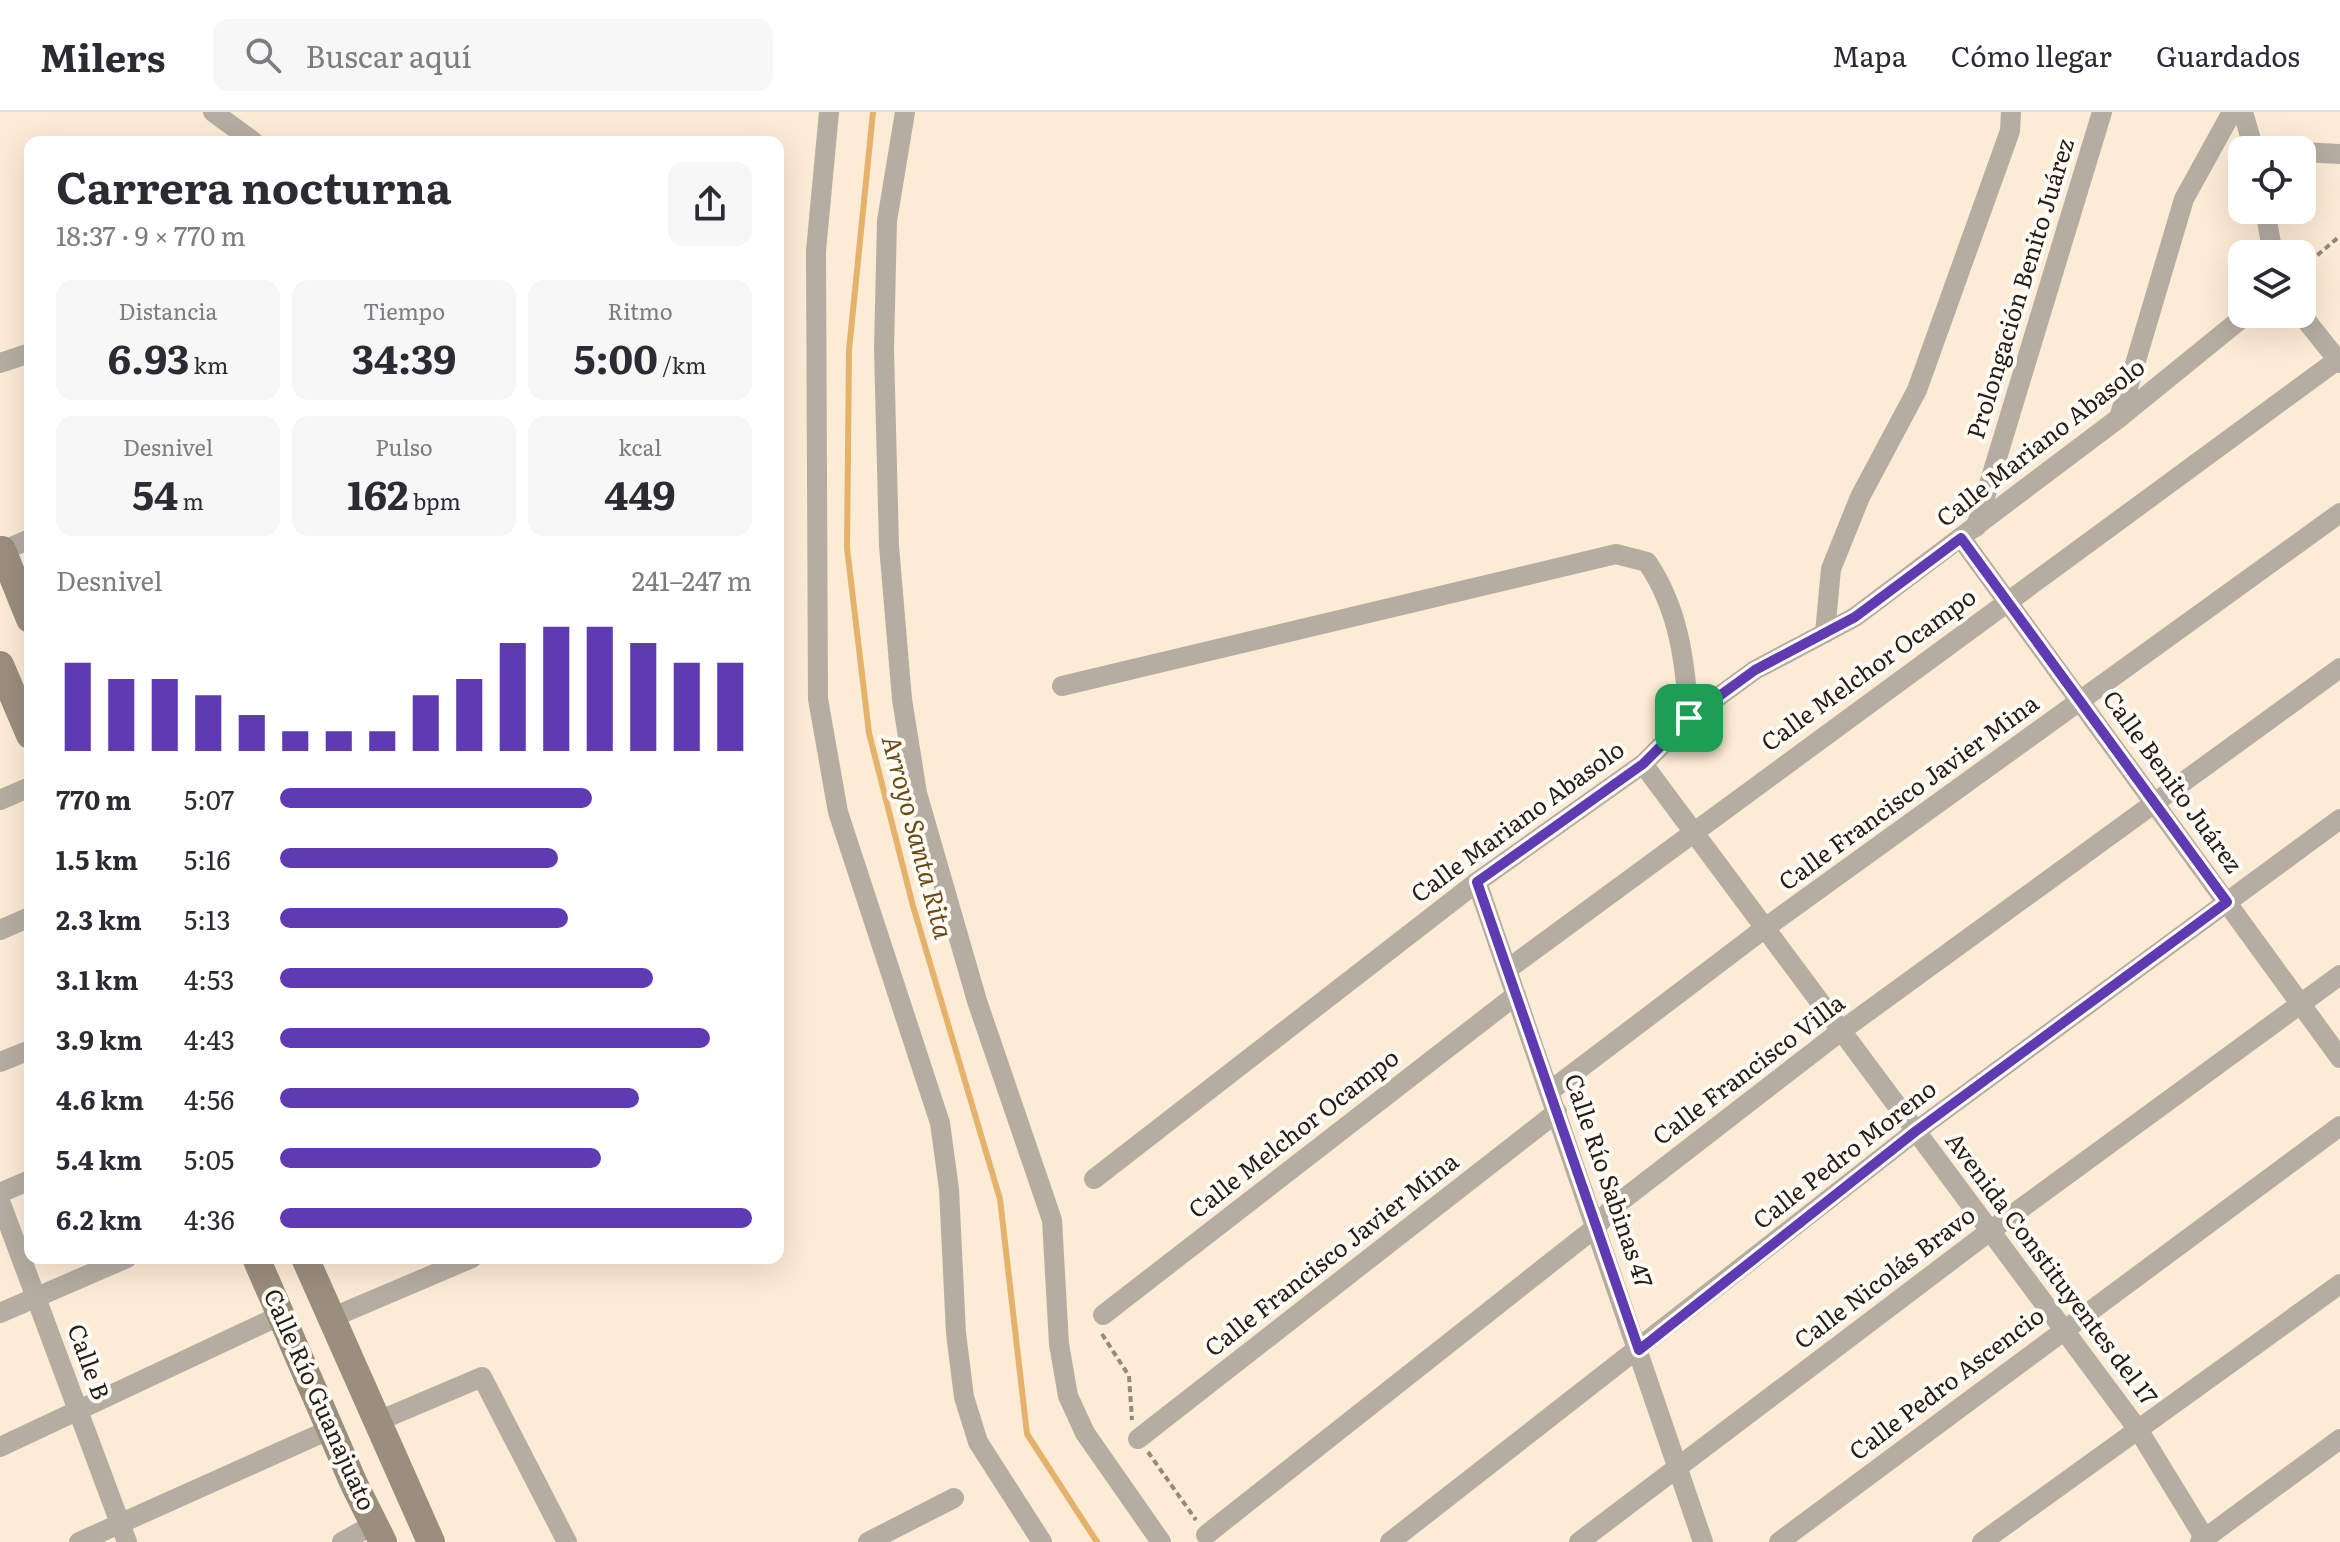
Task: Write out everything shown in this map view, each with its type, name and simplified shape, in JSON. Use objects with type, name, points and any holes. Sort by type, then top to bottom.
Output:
[{"type":"street","points":[[213,112],[246,136]]},
{"type":"street","points":[[829,112],[816,251],[818,699],[838,812],[940,1123],[949,1189],[956,1333],[964,1397],[978,1442],[1042,1542]]},
{"type":"street","points":[[905,112],[887,221],[884,349],[889,546],[902,699],[917,793],[977,1001],[1052,1220],[1059,1344],[1068,1396],[1085,1433],[1161,1542]]},
{"type":"street","points":[[1825,633],[1831,569],[1860,497],[1917,390],[2010,131],[2011,112]]},
{"type":"street","name":"Prolongación Benito Juárez","points":[[1968,532],[2102,112]]},
{"type":"street","points":[[2119,418],[2184,199],[2232,112]]},
{"type":"street","points":[[2243,112],[2250,136]]},
{"type":"street","points":[[2316,153],[2340,154]]},
{"type":"street","name":"Calle Mariano Abasolo","points":[[1094,1179],[1477,882],[1643,764],[1689,718],[1755,670],[1855,617],[2119,418],[2230,328]]},
{"type":"street","points":[[2313,328],[2339,360]]},
{"type":"street","points":[[0,363],[24,355]]},
{"type":"street","name":"Calle Melchor Ocampo","points":[[1508,969],[2339,360]]},
{"type":"street","name":"Calle Francisco Javier Mina","points":[[1550,1091],[1765,928],[2340,513]]},
{"type":"street","name":"Calle Benito Juárez","points":[[1968,532],[2007,601],[2340,1058]]},
{"type":"street","points":[[24,541],[1,551],[24,605]]},
{"type":"street","points":[[1062,686],[1616,554],[1647,562],[1665,589],[1684,652],[1689,718]]},
{"type":"street","name":"Calle Francisco Villa","points":[[1206,1535],[1596,1227],[1612,1208],[1841,1031],[2340,668]]},
{"type":"street","points":[[1,670],[24,722]]},
{"type":"street","name":"Avenida Constituyentes del 17","points":[[1643,764],[2139,1431],[2204,1541]]},
{"type":"street","points":[[0,800],[24,790]]},
{"type":"street","name":"Calle Pedro Moreno","points":[[1390,1542],[1916,1131],[2340,819]]},
{"type":"street","name":"Calle Río Sabinas 47","points":[[1477,882],[1703,1542]]},
{"type":"street","points":[[0,930],[24,920]]},
{"type":"street","name":"Calle Nicolás Bravo","points":[[1579,1542],[1990,1231],[2340,975]]},
{"type":"street","name":"Calle Melchor Ocampo","points":[[1103,1315],[1516,995]]},
{"type":"street","points":[[0,1062],[24,1052]]},
{"type":"street","name":"Calle Francisco Javier Mina","points":[[1138,1439],[1557,1112]]},
{"type":"street","name":"Calle Pedro Ascencio","points":[[1779,1542],[2340,1126]]},
{"type":"street","points":[[0,1193],[24,1183]]},
{"type":"street","name":"Calle B","points":[[0,1201],[124,1533]]},
{"type":"street","points":[[0,1313],[113,1264]]},
{"type":"street","name":"Calle Río Guanajuato","points":[[261,1264],[379,1533]]},
{"type":"street","name":"Calle Río Guanajuato","points":[[308,1264],[431,1542]]},
{"type":"street","points":[[331,1318],[458,1264]]},
{"type":"street","points":[[1982,1542],[2340,1284]]},
{"type":"street","points":[[0,1447],[281,1315]]},
{"type":"street","points":[[376,1422],[482,1377],[567,1542]]},
{"type":"street","points":[[79,1542],[124,1533],[331,1429]]},
{"type":"street","points":[[2204,1541],[2340,1439]]},
{"type":"street","points":[[868,1542],[954,1498]]},
{"type":"street","points":[[342,1542],[379,1533]]},
{"type":"path","points":[[2316,256],[2340,236]]},
{"type":"waterway","name":"Arroyo Santa Rita","points":[[873,112],[849,350],[847,548],[869,733],[913,906],[1000,1199],[1027,1434],[1097,1542]]},
{"type":"route","points":[[1961,538],[2227,902],[1916,1131],[1639,1350],[1477,882],[1643,764],[1689,718],[1755,670],[1855,617],[1961,538]]}]
